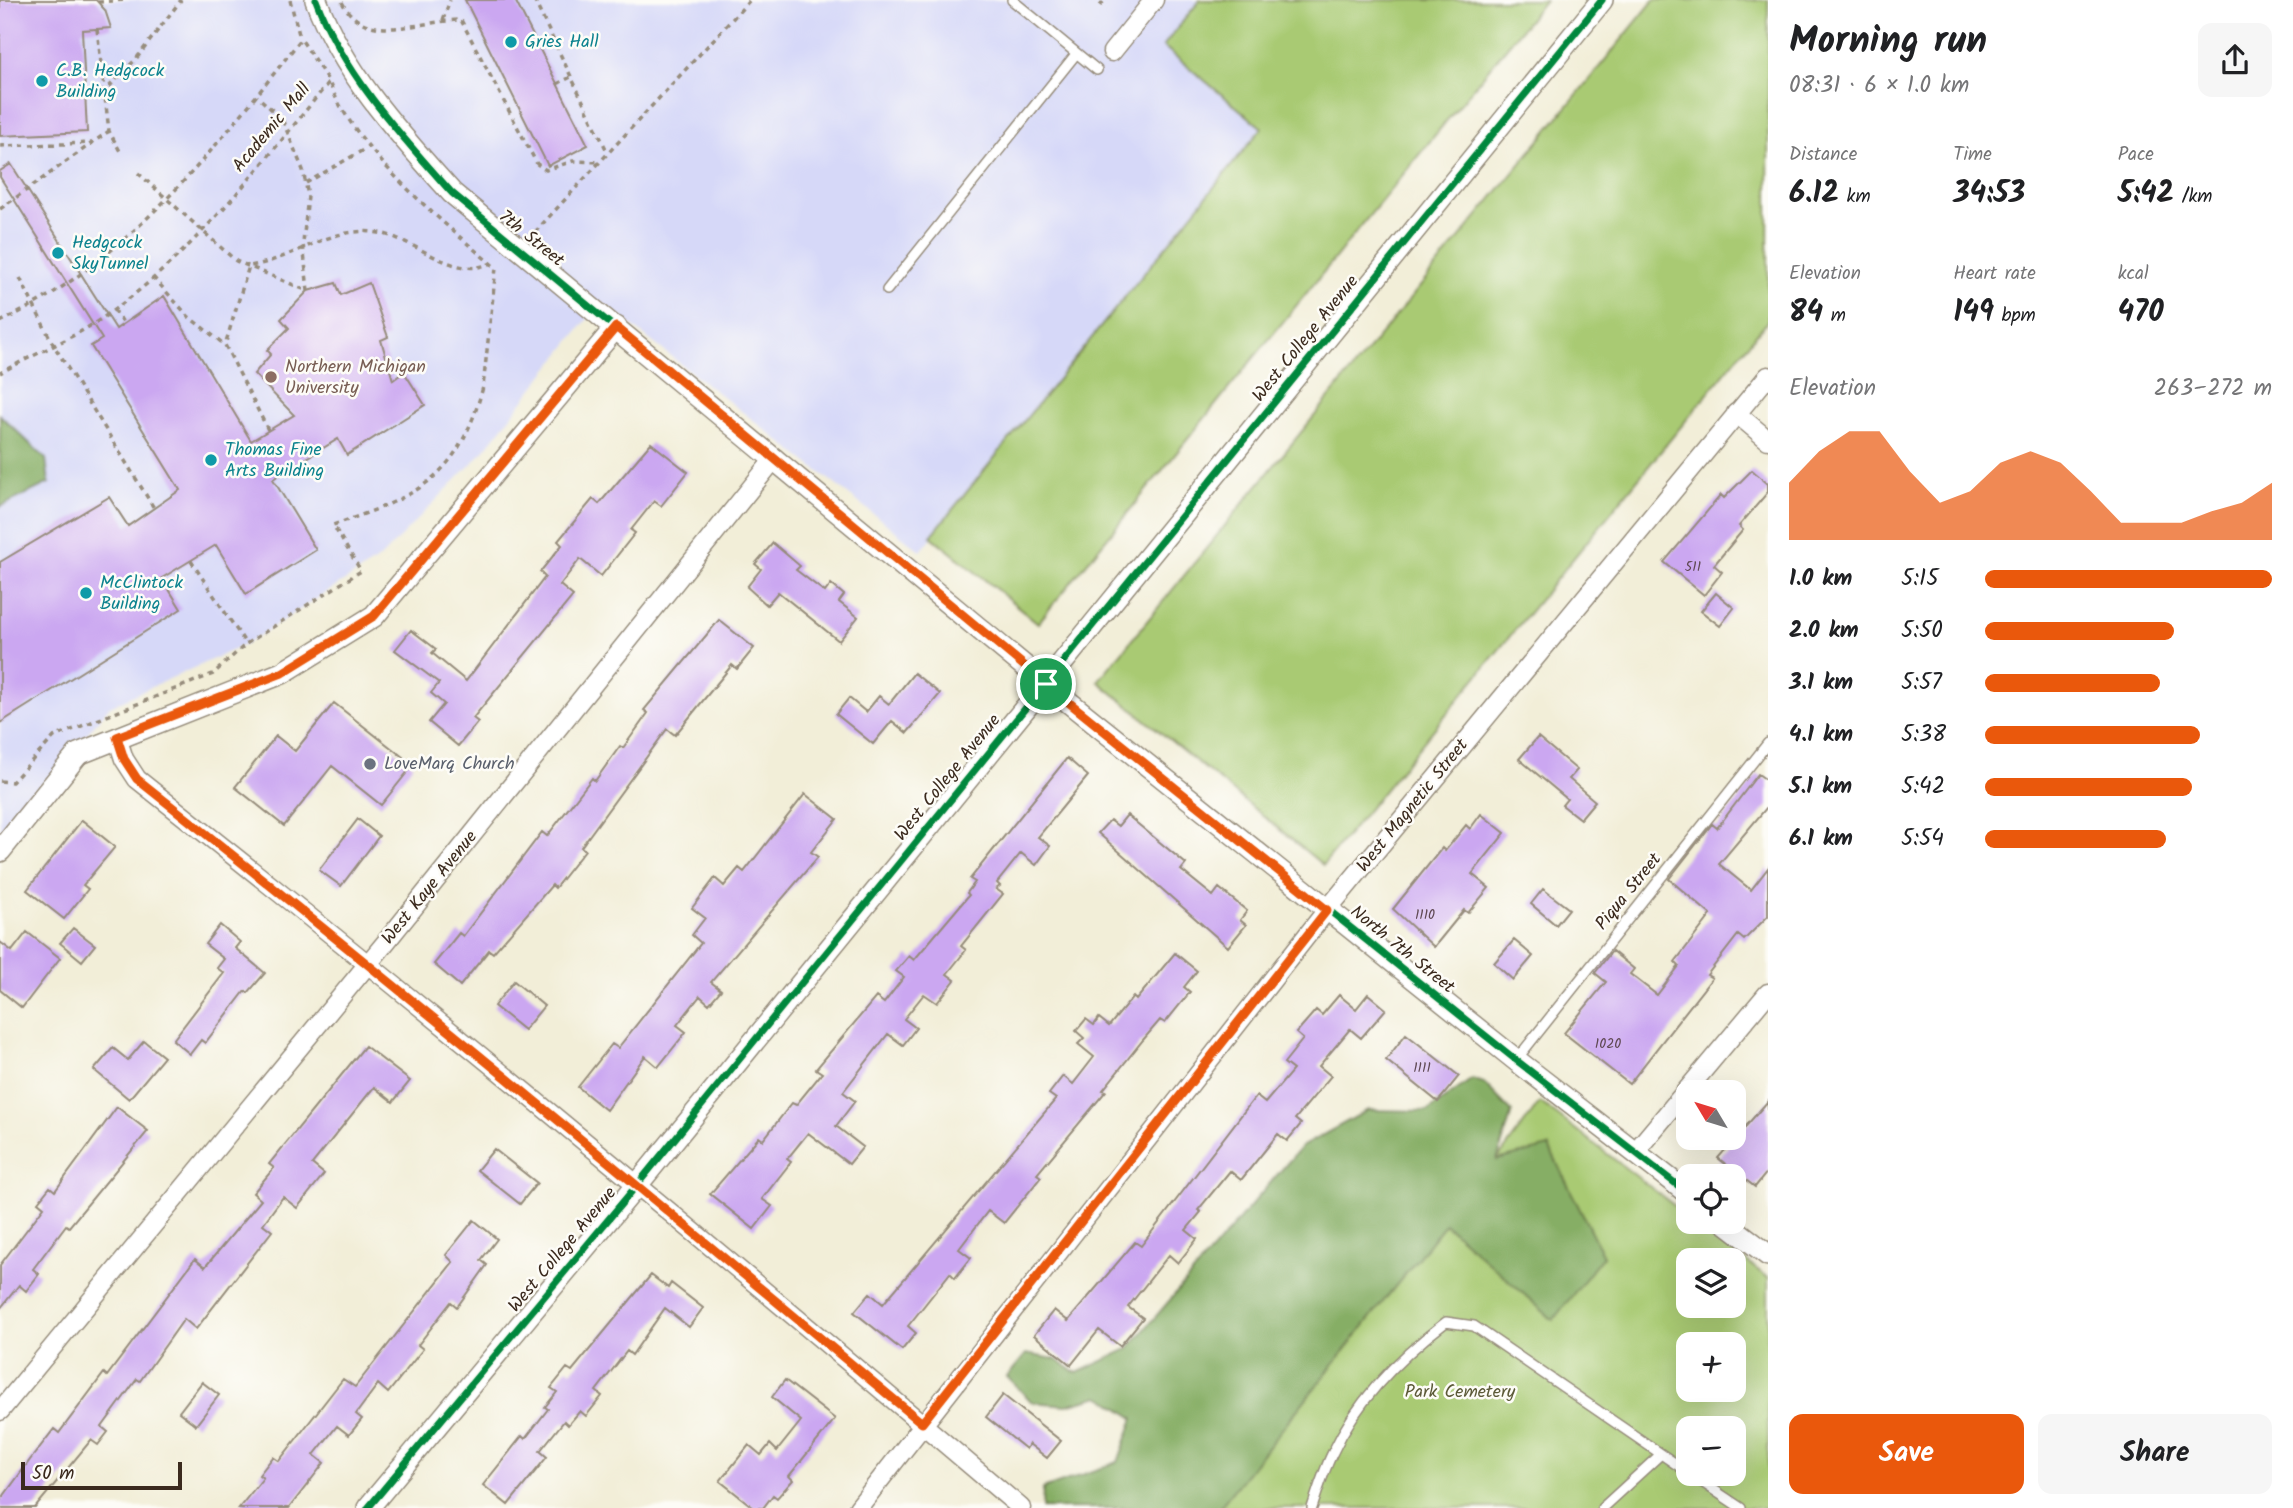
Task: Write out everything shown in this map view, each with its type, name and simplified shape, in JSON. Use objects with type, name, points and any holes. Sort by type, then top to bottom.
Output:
[{"type":"street","name":"7th Street","points":[[316,0],[328,33],[398,133],[452,193],[775,458]]},
{"type":"street","points":[[1112,52],[1154,0]]},
{"type":"street","name":"West College Avenue","points":[[368,1508],[637,1185],[1602,0]]},
{"type":"street","points":[[0,851],[78,754],[282,673],[374,616],[616,327]]},
{"type":"street","name":"West Magnetic Street","points":[[858,1508],[1327,910],[1768,376]]},
{"type":"street","points":[[1736,414],[1768,440]]},
{"type":"street","name":"North 7th Street","points":[[775,458],[1046,684],[1516,1060],[1676,1184]]},
{"type":"street","name":"West Kaye Avenue","points":[[0,1411],[369,963],[775,458]]},
{"type":"street","points":[[117,737],[124,759],[137,779],[369,963],[1021,1508]]},
{"type":"street","points":[[1635,1152],[1768,993]]},
{"type":"street","points":[[1741,1234],[1768,1255]]},
{"type":"lane","points":[[1012,0],[1097,70]]},
{"type":"lane","points":[[887,290],[1076,54]]},
{"type":"lane","name":"Piqua Street","points":[[1516,1060],[1768,743]]},
{"type":"lane","points":[[1312,1508],[1333,1451],[1359,1410],[1406,1352],[1446,1322],[1474,1326],[1676,1464]]},
{"type":"lane","points":[[1602,1508],[1661,1454]]},
{"type":"lane","points":[[1708,1486],[1741,1508]]},
{"type":"path","points":[[98,2],[125,0]]},
{"type":"path","points":[[102,94],[136,59],[181,0]]},
{"type":"path","points":[[290,0],[301,39]]},
{"type":"path","points":[[341,0],[350,18],[371,28],[461,20],[537,164],[546,170],[573,161],[601,162]]},
{"type":"path","points":[[443,20],[450,0]]},
{"type":"path","points":[[534,0],[608,153]]},
{"type":"path","points":[[535,232],[750,0]]},
{"type":"path","points":[[1100,6],[1105,0]]},
{"type":"path","points":[[97,29],[102,94],[109,131],[121,153]]},
{"type":"path","points":[[557,84],[571,77]]},
{"type":"path","points":[[191,561],[246,644],[361,571],[333,524],[394,502],[425,486],[452,458],[473,422],[483,387],[496,268],[449,229],[370,146],[336,99],[329,82]]},
{"type":"path","points":[[138,173],[236,261],[308,292],[303,246],[308,196],[306,183],[289,131],[282,119],[256,96]]},
{"type":"path","points":[[0,209],[109,131]]},
{"type":"path","points":[[0,146],[94,143]]},
{"type":"path","points":[[306,183],[370,146]]},
{"type":"path","points":[[249,266],[263,264],[328,237],[364,230],[399,238],[464,268],[478,269],[491,263]]},
{"type":"path","points":[[225,345],[249,266]]},
{"type":"path","points":[[153,277],[189,317],[225,345],[268,430]]},
{"type":"path","points":[[20,278],[53,344],[154,508]]},
{"type":"path","points":[[114,309],[124,324]]},
{"type":"shaded area","name":"Northern Michigan University","points":[[0,0],[1200,0],[1163,46],[1263,128],[921,551],[601,302],[483,452],[379,559],[246,644],[110,706],[0,838]]},
{"type":"green space","points":[[1200,0],[1545,0],[1038,623],[931,536],[1262,128],[1163,46]]},
{"type":"green space","points":[[1654,0],[1768,0],[1768,320],[1323,865],[1098,681]]},
{"type":"green space","points":[[0,415],[46,459],[49,483],[0,507]]},
{"type":"green space","points":[[1472,1079],[1484,1083],[1512,1112],[1497,1160],[1549,1147],[1603,1256],[1553,1320],[1445,1224],[1219,1508],[1042,1508],[1043,1489],[1118,1462],[1134,1418],[1100,1396],[1067,1405],[1032,1402],[1007,1377],[1026,1354],[1055,1359],[1077,1373],[1128,1349],[1301,1147],[1368,1110],[1428,1111]]},
{"type":"green space","name":"Park Cemetery","points":[[1540,1102],[1676,1207],[1676,1234],[1711,1234],[1729,1248],[1676,1248],[1676,1318],[1746,1318],[1746,1261],[1768,1278],[1768,1508],[1219,1508],[1445,1223],[1553,1319],[1603,1256],[1497,1160]]},
{"type":"building","name":"C.B. Hedgcock Building","points":[[0,0],[96,0],[105,10],[111,28],[82,30],[87,132],[0,136]]},
{"type":"building","name":"Gries Hall","points":[[465,0],[515,0],[588,145],[548,166]]},
{"type":"building","points":[[11,164],[116,329],[164,296],[251,441],[294,415],[254,374],[271,354],[267,350],[289,328],[281,319],[308,291],[336,283],[341,295],[369,283],[388,337],[381,340],[393,380],[404,372],[425,405],[347,455],[338,439],[273,479],[316,550],[246,594],[216,545],[162,578],[181,609],[0,723],[0,562],[109,497],[128,526],[180,490],[91,346],[102,339],[0,177],[0,171]]},
{"type":"building","points":[[651,443],[688,472],[661,506],[654,501],[631,530],[635,533],[601,576],[580,559],[560,585],[573,596],[473,718],[478,722],[458,746],[429,722],[444,704],[431,693],[439,683],[395,650],[411,630],[436,649],[432,653],[466,681],[545,577],[540,572],[562,545],[558,541],[593,499],[599,504]]},
{"type":"building","points":[[1752,470],[1768,484],[1768,492],[1739,526],[1743,530],[1714,565],[1722,572],[1704,595],[1664,562],[1721,495],[1724,498]]},
{"type":"building","points":[[773,543],[800,566],[796,570],[825,592],[831,584],[844,595],[839,602],[858,617],[839,641],[778,592],[767,605],[747,587],[761,569],[755,564]]},
{"type":"building","points":[[1716,593],[1734,608],[1720,626],[1701,611]]},
{"type":"building","points":[[719,620],[754,648],[737,669],[732,665],[675,735],[667,729],[581,847],[585,850],[555,888],[552,885],[493,953],[489,950],[460,986],[434,964],[459,933],[463,936],[542,832],[547,836],[592,778],[595,781],[620,746],[623,748],[648,713],[644,710]]},
{"type":"building","points":[[914,673],[940,694],[907,733],[892,721],[873,744],[836,714],[849,698],[866,712],[879,696],[889,704]]},
{"type":"building","name":"LoveMarq Church","points":[[334,703],[413,765],[381,805],[332,766],[284,826],[235,787],[276,736],[295,751]]},
{"type":"building","points":[[1538,737],[1577,770],[1569,779],[1595,801],[1580,819],[1562,805],[1567,799],[1519,759]]},
{"type":"building","points":[[1067,758],[1088,776],[1038,837],[1050,846],[1036,865],[1021,853],[997,883],[1000,886],[996,889],[1003,894],[961,946],[966,950],[947,974],[955,980],[937,1003],[924,994],[904,1019],[916,1028],[903,1045],[888,1034],[843,1092],[855,1101],[836,1126],[863,1147],[849,1164],[808,1133],[787,1159],[791,1162],[762,1199],[772,1206],[754,1229],[710,1194],[759,1137],[763,1140],[792,1103],[796,1105],[822,1073],[816,1069],[876,997],[884,1003],[904,977],[896,971],[909,956],[914,960],[969,895],[967,893],[975,882],[970,879]]},
{"type":"building","points":[[1758,774],[1768,781],[1768,806],[1719,864],[1751,890],[1768,868],[1768,916],[1744,940],[1738,935],[1707,975],[1712,978],[1629,1084],[1564,1033],[1606,982],[1595,973],[1612,951],[1634,969],[1630,974],[1657,995],[1679,966],[1675,962],[1711,915],[1669,879],[1712,824],[1717,828]]},
{"type":"building","points":[[805,794],[837,819],[811,852],[818,857],[711,982],[721,990],[709,1004],[700,996],[677,1025],[686,1032],[658,1067],[645,1056],[606,1110],[578,1087],[612,1044],[618,1048],[701,943],[692,935],[705,918],[692,908],[715,878],[724,886],[739,868],[744,872]]},
{"type":"building","points":[[1481,814],[1505,833],[1472,874],[1489,888],[1468,913],[1464,910],[1434,947],[1393,909],[1442,848],[1445,851],[1466,825],[1470,829]]},
{"type":"building","points":[[1127,815],[1186,864],[1181,870],[1213,896],[1219,888],[1247,911],[1240,920],[1246,925],[1228,947],[1098,833],[1110,820],[1118,826]]},
{"type":"building","points":[[358,819],[379,836],[341,886],[319,870]]},
{"type":"building","points":[[82,820],[115,847],[83,885],[88,889],[64,919],[27,890]]},
{"type":"building","points":[[1543,889],[1569,909],[1556,925],[1531,904]]},
{"type":"building","points":[[220,925],[240,942],[235,948],[265,973],[248,993],[245,991],[205,1043],[201,1040],[190,1054],[173,1040],[224,973],[217,968],[224,959],[205,944]]},
{"type":"building","points":[[73,928],[95,945],[82,961],[60,943]]},
{"type":"building","points":[[27,932],[60,958],[22,1008],[0,990],[0,942],[12,951]]},
{"type":"building","points":[[1514,940],[1533,956],[1513,980],[1494,963]]},
{"type":"building","points":[[1175,953],[1197,971],[1184,987],[1190,992],[1165,1023],[1160,1020],[1143,1040],[1103,1090],[1106,1091],[1037,1174],[1041,1177],[1004,1223],[988,1211],[959,1249],[971,1258],[955,1278],[950,1273],[908,1326],[916,1333],[902,1350],[854,1312],[870,1293],[883,1304],[1056,1099],[1049,1094],[1063,1076],[1073,1084],[1094,1057],[1078,1044],[1084,1038],[1076,1031],[1086,1019],[1094,1025],[1099,1018],[1109,1026],[1133,997],[1136,1000]]},
{"type":"building","points":[[514,981],[544,1006],[524,1030],[494,1006]]},
{"type":"building","points":[[1368,994],[1386,1009],[1361,1038],[1350,1029],[1319,1066],[1331,1076],[1295,1119],[1301,1124],[1287,1141],[1278,1134],[1241,1180],[1230,1171],[1198,1210],[1201,1212],[1186,1230],[1197,1239],[1178,1263],[1169,1255],[1128,1307],[1143,1318],[1120,1346],[1099,1330],[1071,1365],[1034,1335],[1054,1310],[1068,1321],[1135,1242],[1141,1246],[1256,1096],[1265,1103],[1293,1070],[1284,1063],[1303,1039],[1296,1033],[1316,1010],[1322,1015],[1339,995],[1356,1009]]},
{"type":"building","points":[[1406,1034],[1459,1076],[1438,1102],[1386,1060]]},
{"type":"building","points":[[144,1041],[164,1057],[129,1099],[94,1070],[113,1048],[128,1060]]},
{"type":"building","points":[[365,1046],[410,1081],[393,1102],[374,1087],[312,1164],[324,1174],[297,1208],[283,1197],[263,1224],[272,1231],[196,1329],[184,1319],[140,1381],[137,1379],[102,1427],[108,1432],[98,1445],[91,1440],[35,1508],[0,1508],[0,1501],[54,1429],[59,1433],[104,1373],[107,1376],[195,1259],[205,1267],[261,1200],[253,1193],[274,1168],[269,1164]]},
{"type":"building","points":[[1768,1101],[1768,1171],[1755,1187],[1746,1180],[1746,1164],[1726,1164],[1718,1158],[1725,1150],[1746,1150],[1746,1126]]},
{"type":"building","points":[[117,1107],[148,1131],[69,1227],[66,1225],[33,1269],[39,1274],[26,1291],[19,1285],[0,1309],[0,1265],[44,1207],[38,1202],[50,1187],[55,1191]]},
{"type":"building","points":[[494,1149],[537,1183],[520,1204],[477,1170]]},
{"type":"building","points":[[474,1220],[497,1239],[481,1260],[487,1265],[457,1307],[451,1302],[418,1345],[423,1349],[388,1393],[378,1384],[356,1414],[362,1419],[349,1435],[337,1426],[314,1455],[324,1463],[289,1508],[239,1508],[263,1478],[259,1475],[273,1457],[279,1461],[343,1379],[355,1387],[453,1262],[446,1255]]},
{"type":"building","points":[[651,1275],[668,1288],[671,1283],[703,1308],[689,1327],[665,1308],[632,1355],[627,1351],[596,1391],[602,1396],[586,1416],[580,1411],[568,1425],[564,1421],[540,1451],[547,1457],[508,1505],[483,1485],[522,1436],[525,1439],[548,1409],[545,1407],[557,1392],[551,1388],[567,1368],[572,1371]]},
{"type":"building","points":[[785,1380],[835,1419],[789,1476],[793,1480],[777,1498],[773,1495],[763,1508],[754,1508],[720,1481],[749,1445],[761,1455],[770,1444],[777,1451],[801,1421],[772,1397]]},
{"type":"building","points":[[202,1382],[219,1395],[196,1425],[179,1412]]},
{"type":"building","points":[[1003,1395],[1061,1441],[1047,1458],[1029,1444],[1026,1449],[986,1417]]},
{"type":"cycle path","points":[[316,0],[341,53],[357,78],[452,193],[1046,684],[1516,1060],[1676,1184]]},
{"type":"cycle path","points":[[368,1508],[637,1185],[1602,0]]},
{"type":"place","name":"Gries Hall","points":[[511,42]]},
{"type":"place","name":"C.B. Hedgcock Building","points":[[42,81]]},
{"type":"place","name":"Hedgcock SkyTunnel","points":[[58,253]]},
{"type":"place","name":"Northern Michigan University","points":[[271,377]]},
{"type":"place","name":"Thomas Fine Arts Building","points":[[211,460]]},
{"type":"place","name":"McClintock Building","points":[[86,593]]},
{"type":"place","name":"LoveMarq Church","points":[[370,764]]},
{"type":"route","points":[[616,327],[1046,684],[1327,910],[922,1423],[369,963],[137,779],[124,759],[117,737],[282,673],[374,616],[616,327]]}]
